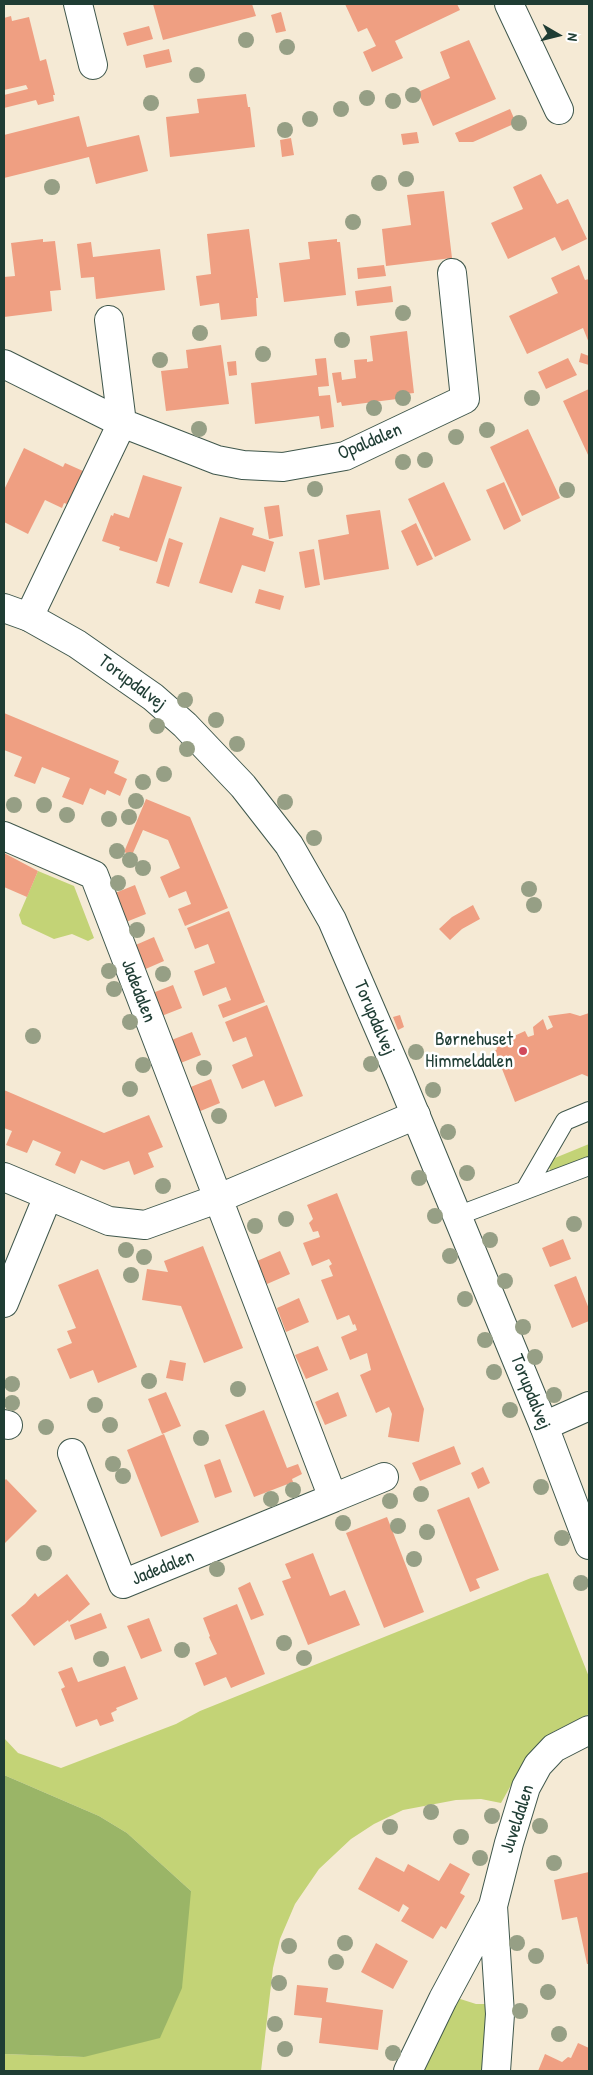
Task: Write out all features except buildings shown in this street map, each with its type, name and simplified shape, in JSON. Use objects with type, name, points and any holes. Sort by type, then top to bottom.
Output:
[{"type":"street","points":[[78,4],[93,66]]},
{"type":"street","points":[[509,4],[559,110]]},
{"type":"street","name":"Opaldalen","points":[[4,364],[122,422],[198,454],[243,465],[283,467],[345,456],[465,399],[452,273]]},
{"type":"street","points":[[29,617],[122,422],[110,320]]},
{"type":"street","name":"Torupdalvej","points":[[4,608],[29,617],[77,644],[153,696],[185,725],[243,786],[289,845],[332,920],[416,1115],[544,1426],[589,1545]]},
{"type":"street","name":"Jadedalen","points":[[4,836],[94,875],[333,1498]]},
{"type":"street","points":[[4,1177],[109,1221],[145,1225],[217,1199],[416,1115]]},
{"type":"street","points":[[4,1303],[48,1196]]},
{"type":"street","points":[[544,1426],[589,1406]]},
{"type":"street","name":"Jadedalen","points":[[72,1453],[123,1584],[384,1478]]},
{"type":"street","name":"Juveldalen","points":[[408,2071],[443,1999],[494,1906],[509,1843],[526,1786],[538,1766],[554,1748],[589,1730]]},
{"type":"street","name":"Juveldalen","points":[[494,1906],[500,2014],[496,2071]]},
{"type":"lane","points":[[526,1190],[565,1121],[589,1112]]},
{"type":"lane","points":[[457,1216],[589,1166]]},
{"type":"green space","points":[[38,871],[74,886],[94,938],[88,941],[72,934],[54,939],[22,924],[19,915]]},
{"type":"green space","points":[[589,1144],[589,1160],[551,1171],[548,1166],[550,1160]]},
{"type":"green space","points":[[548,1573],[589,1677],[589,1714],[553,1732],[528,1755],[501,1803],[481,1799],[456,1800],[403,1810],[374,1824],[351,1839],[319,1869],[295,1904],[280,1939],[273,1968],[261,2071],[4,2071],[4,2054],[84,2057],[191,1891],[127,1833],[99,1816],[4,1775],[4,1738],[18,1753],[61,1768],[176,1724],[200,1711],[531,1578]]},
{"type":"green space","points":[[4,1775],[99,1816],[127,1833],[191,1891],[182,1988],[160,2038],[84,2057],[4,2054]]},
{"type":"green space","points":[[454,1997],[476,2004],[488,2004],[485,2071],[419,2071]]},
{"type":"place","name":"Børnehuset Himmeldalen","points":[[523,1051]]}]
